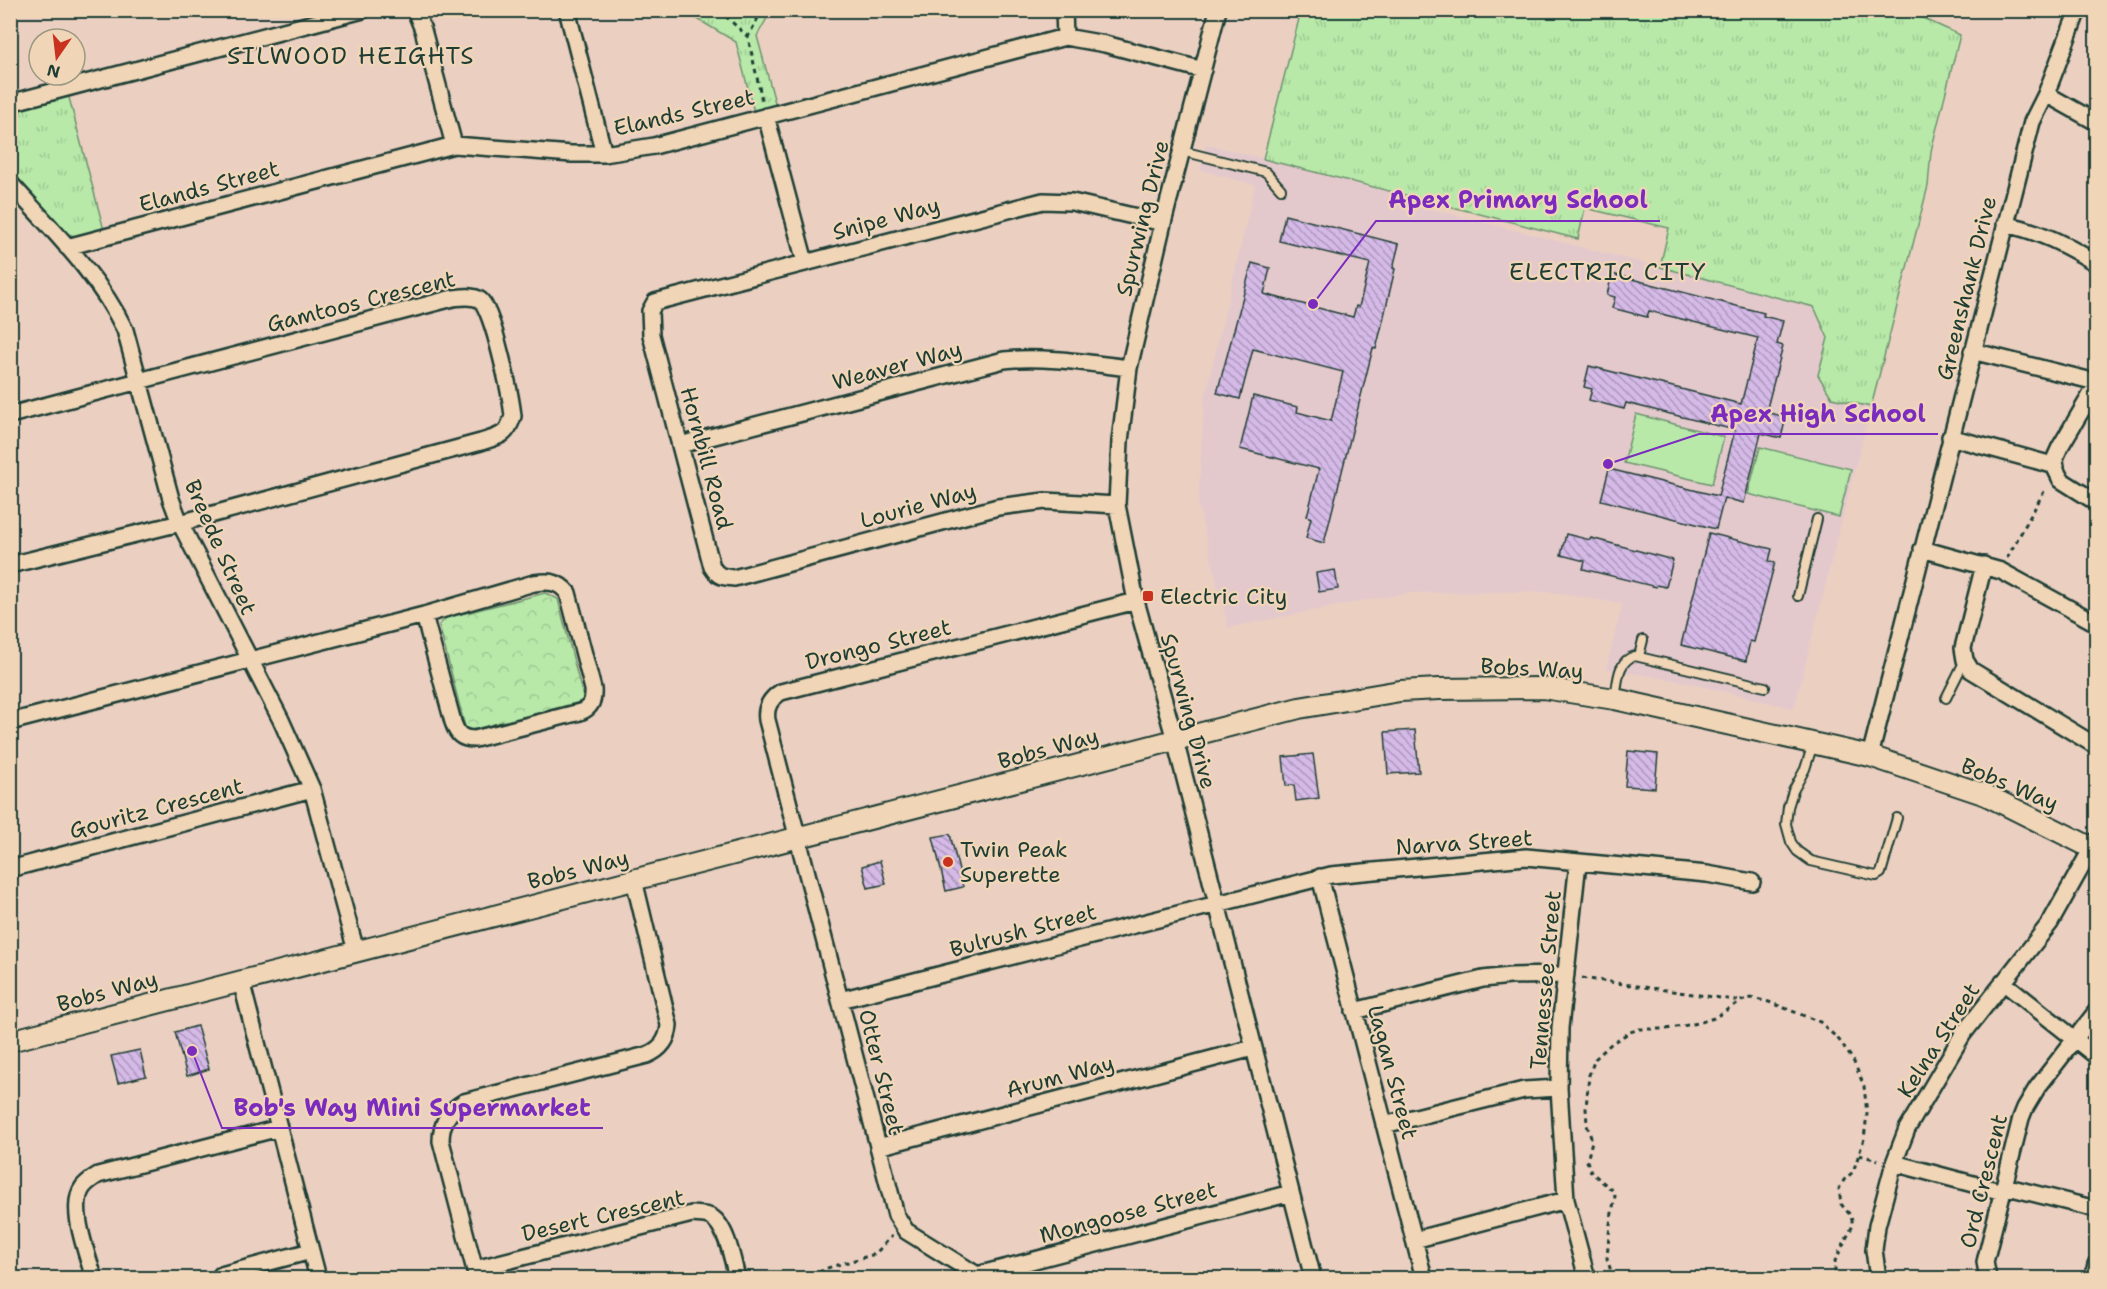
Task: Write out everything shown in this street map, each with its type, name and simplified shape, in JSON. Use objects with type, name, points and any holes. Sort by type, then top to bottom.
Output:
[{"type":"street","points":[[10,103],[363,10]]},
{"type":"street","points":[[415,10],[423,30],[454,145]]},
{"type":"street","points":[[567,10],[604,154]]},
{"type":"street","points":[[1064,10],[1065,37]]},
{"type":"street","name":"Spurwing Drive","points":[[1218,10],[1163,223],[1129,368],[1120,441],[1117,505],[1136,601],[1175,740],[1312,1278]]},
{"type":"street","name":"Greenshank Drive","points":[[1870,756],[2032,122],[2046,94],[2078,10]]},
{"type":"street","name":"Elands Street","points":[[67,247],[454,145],[572,154],[604,154],[654,146],[1065,37],[1105,44],[1203,70]]},
{"type":"street","points":[[2046,94],[2097,122]]},
{"type":"street","points":[[766,116],[805,262]]},
{"type":"street","name":"Breede Street","points":[[10,183],[99,284],[125,330],[171,499],[180,523],[297,753],[312,789],[356,951]]},
{"type":"street","name":"Snipe Way","points":[[651,335],[650,311],[655,302],[1043,201],[1072,202],[1163,223]]},
{"type":"street","points":[[2005,224],[2051,237],[2097,263]]},
{"type":"street","name":"Gamtoos Crescent","points":[[139,381],[453,298],[466,296],[482,301],[492,322],[513,416],[506,433],[481,442],[180,523]]},
{"type":"street","name":"Hornbill Road","points":[[651,335],[712,567],[716,574],[734,578]]},
{"type":"street","points":[[1972,351],[2097,384],[2055,458],[2061,480],[2070,488],[2097,502]]},
{"type":"street","name":"Weaver Way","points":[[680,445],[1004,360],[1049,359],[1129,368]]},
{"type":"street","points":[[10,415],[139,381]]},
{"type":"street","points":[[1950,437],[2056,468]]},
{"type":"street","name":"Lourie Way","points":[[734,578],[1007,506],[1045,501],[1117,505]]},
{"type":"street","points":[[10,565],[180,523]]},
{"type":"street","points":[[1922,549],[2001,571],[2097,623]]},
{"type":"street","points":[[1984,565],[1963,648],[1965,660],[1971,670],[2097,746]]},
{"type":"street","points":[[10,722],[424,615],[534,583],[554,582],[568,593],[593,689],[592,703],[580,712],[476,739],[462,737],[453,722],[424,615]]},
{"type":"street","name":"Drongo Street","points":[[798,837],[767,720],[767,708],[774,696],[788,690],[1136,601]]},
{"type":"street","name":"Bobs Way","points":[[10,1041],[1299,708],[1400,691],[1543,688],[1615,699],[1813,742],[1870,756],[1986,795],[2095,846]]},
{"type":"street","name":"Gouritz Crescent","points":[[10,869],[312,789]]},
{"type":"street","name":"Otter Street","points":[[798,837],[896,1215],[901,1225]]},
{"type":"street","name":"Kelna Street","points":[[1878,1278],[1875,1263],[1875,1238],[1894,1163],[1906,1129],[1963,1034],[2050,923],[2095,846]]},
{"type":"street","name":"Narva Street","points":[[1216,903],[1320,877],[1526,857],[1707,874],[1752,882]]},
{"type":"street","name":"Tennessee Street","points":[[1578,862],[1560,1028],[1559,1088],[1566,1200],[1587,1278]]},
{"type":"street","name":"Lagan Street","points":[[1320,877],[1424,1278]]},
{"type":"street","points":[[476,1274],[441,1141],[443,1123],[452,1110],[464,1102],[647,1055],[655,1052],[665,1041],[668,1033],[667,1017],[634,880]]},
{"type":"street","name":"Bulrush Street","points":[[840,1000],[1216,903]]},
{"type":"street","points":[[1354,1011],[1483,979],[1566,975]]},
{"type":"street","points":[[241,981],[318,1278]]},
{"type":"street","points":[[2003,982],[2097,1056]]},
{"type":"street","name":"Ord Crescent","points":[[1988,1278],[1985,1262],[2025,1108],[2037,1088],[2097,1012]]},
{"type":"street","name":"Arum Way","points":[[878,1147],[1253,1048]]},
{"type":"street","points":[[1384,1125],[1516,1092],[1559,1088]]},
{"type":"street","points":[[94,1278],[77,1204],[82,1187],[89,1180],[98,1175],[279,1128]]},
{"type":"street","points":[[1894,1163],[2097,1209]]},
{"type":"street","name":"Mongoose Street","points":[[976,1277],[1291,1193]]},
{"type":"street","points":[[1414,1240],[1566,1200]]},
{"type":"street","name":"Desert Crescent","points":[[476,1274],[692,1214],[711,1217],[719,1224],[725,1235],[737,1278]]},
{"type":"street","points":[[901,1225],[913,1236],[976,1277]]},
{"type":"street","points":[[221,1275],[311,1251]]},
{"type":"street","points":[[2092,1278],[2097,1264]]},
{"type":"lane","points":[[1182,151],[1266,172],[1281,189]]},
{"type":"lane","points":[[1798,596],[1817,519]]},
{"type":"lane","points":[[1639,656],[1643,640]]},
{"type":"lane","points":[[1615,699],[1624,662],[1631,657],[1639,656],[1765,687]]},
{"type":"lane","points":[[1946,698],[1965,660]]},
{"type":"lane","points":[[1813,742],[1804,769],[1792,791],[1788,807],[1786,824],[1791,842],[1797,851],[1811,861],[1876,876],[1881,873],[1897,818]]},
{"type":"path","points":[[719,10],[748,37],[766,116]]},
{"type":"path","points":[[748,37],[762,10]]},
{"type":"path","points":[[2001,571],[2056,468]]},
{"type":"path","points":[[1566,975],[1741,1001]]},
{"type":"path","points":[[1613,1278],[1607,1258],[1615,1196],[1612,1190],[1591,1172],[1587,1161],[1592,1141],[1587,1125],[1586,1108],[1592,1066],[1603,1050],[1630,1032],[1698,1023],[1751,998],[1769,1002],[1820,1022],[1830,1030],[1853,1060],[1864,1086],[1867,1114],[1864,1139],[1853,1172],[1844,1180],[1839,1189],[1841,1204],[1851,1216],[1852,1225],[1835,1261],[1835,1278]]},
{"type":"path","points":[[812,1278],[824,1269],[875,1254],[901,1225]]},
{"type":"shaded area","points":[[1206,144],[1426,200],[1424,207],[1814,306],[1828,338],[1832,398],[1871,407],[1794,709],[1684,682],[1606,669],[1622,604],[1549,592],[1411,593],[1228,628],[1198,505],[1204,400],[1255,185],[1200,170]]},
{"type":"green space","points":[[1905,10],[1960,35],[1931,151],[1928,186],[1871,407],[1832,398],[1818,375],[1828,338],[1814,307],[1660,267],[1669,228],[1585,208],[1578,239],[1263,159],[1301,11]]},
{"type":"green space","points":[[684,11],[771,11],[757,36],[776,106],[754,112],[736,42]]},
{"type":"green space","points":[[68,94],[104,230],[83,236],[72,235],[62,230],[11,172],[10,110]]},
{"type":"green space","points":[[1636,414],[1724,437],[1712,484],[1624,463]]},
{"type":"green space","points":[[1760,447],[1851,469],[1839,517],[1748,494]]},
{"type":"green space","points":[[545,593],[558,599],[584,701],[471,730],[465,727],[439,625],[446,618]]},
{"type":"building","points":[[1285,215],[1399,244],[1376,349],[1373,348],[1324,543],[1306,538],[1311,518],[1307,516],[1319,469],[1240,449],[1253,396],[1298,407],[1297,412],[1331,421],[1343,372],[1253,349],[1240,399],[1217,393],[1252,263],[1270,268],[1264,294],[1353,317],[1356,306],[1359,307],[1370,263],[1279,241]]},
{"type":"building","points":[[1612,274],[1764,313],[1763,316],[1783,321],[1777,344],[1783,346],[1766,412],[1786,417],[1781,438],[1761,433],[1744,503],[1724,498],[1716,529],[1601,500],[1609,469],[1718,496],[1735,430],[1626,403],[1624,409],[1589,400],[1592,389],[1584,387],[1589,366],[1741,404],[1758,338],[1649,311],[1647,317],[1612,308],[1615,297],[1607,295]]},
{"type":"building","points":[[1709,533],[1772,549],[1769,561],[1775,562],[1754,642],[1750,641],[1746,661],[1681,645]]},
{"type":"building","points":[[1566,534],[1590,540],[1591,538],[1673,560],[1666,587],[1657,585],[1656,587],[1583,569],[1585,561],[1561,555]]},
{"type":"building","points":[[1335,570],[1338,589],[1319,592],[1316,573]]},
{"type":"building","points":[[1415,730],[1419,772],[1388,774],[1385,732]]},
{"type":"building","points":[[1628,751],[1658,754],[1655,788],[1625,786]]},
{"type":"building","points":[[1313,754],[1319,798],[1296,801],[1294,785],[1286,786],[1283,757]]},
{"type":"building","name":"Twin Peak Superette","points":[[950,834],[963,887],[946,891],[933,837]]},
{"type":"building","points":[[880,861],[886,884],[868,888],[862,866]]},
{"type":"building","points":[[197,1026],[209,1069],[187,1076],[175,1032]]},
{"type":"building","points":[[140,1050],[146,1076],[118,1083],[111,1056]]},
{"type":"place","name":"Apex Primary School","points":[[1313,304]]},
{"type":"place","name":"Apex High School","points":[[1608,464]]},
{"type":"place","name":"Electric City","points":[[1148,596]]},
{"type":"place","name":"Twin Peak Superette","points":[[948,862]]},
{"type":"place","name":"Bob's Way Mini Supermarket","points":[[192,1051]]},
{"type":"district","name":"SILWOOD HEIGHTS","points":[[351,56]]},
{"type":"district","name":"ELECTRIC CITY","points":[[1608,272]]}]
